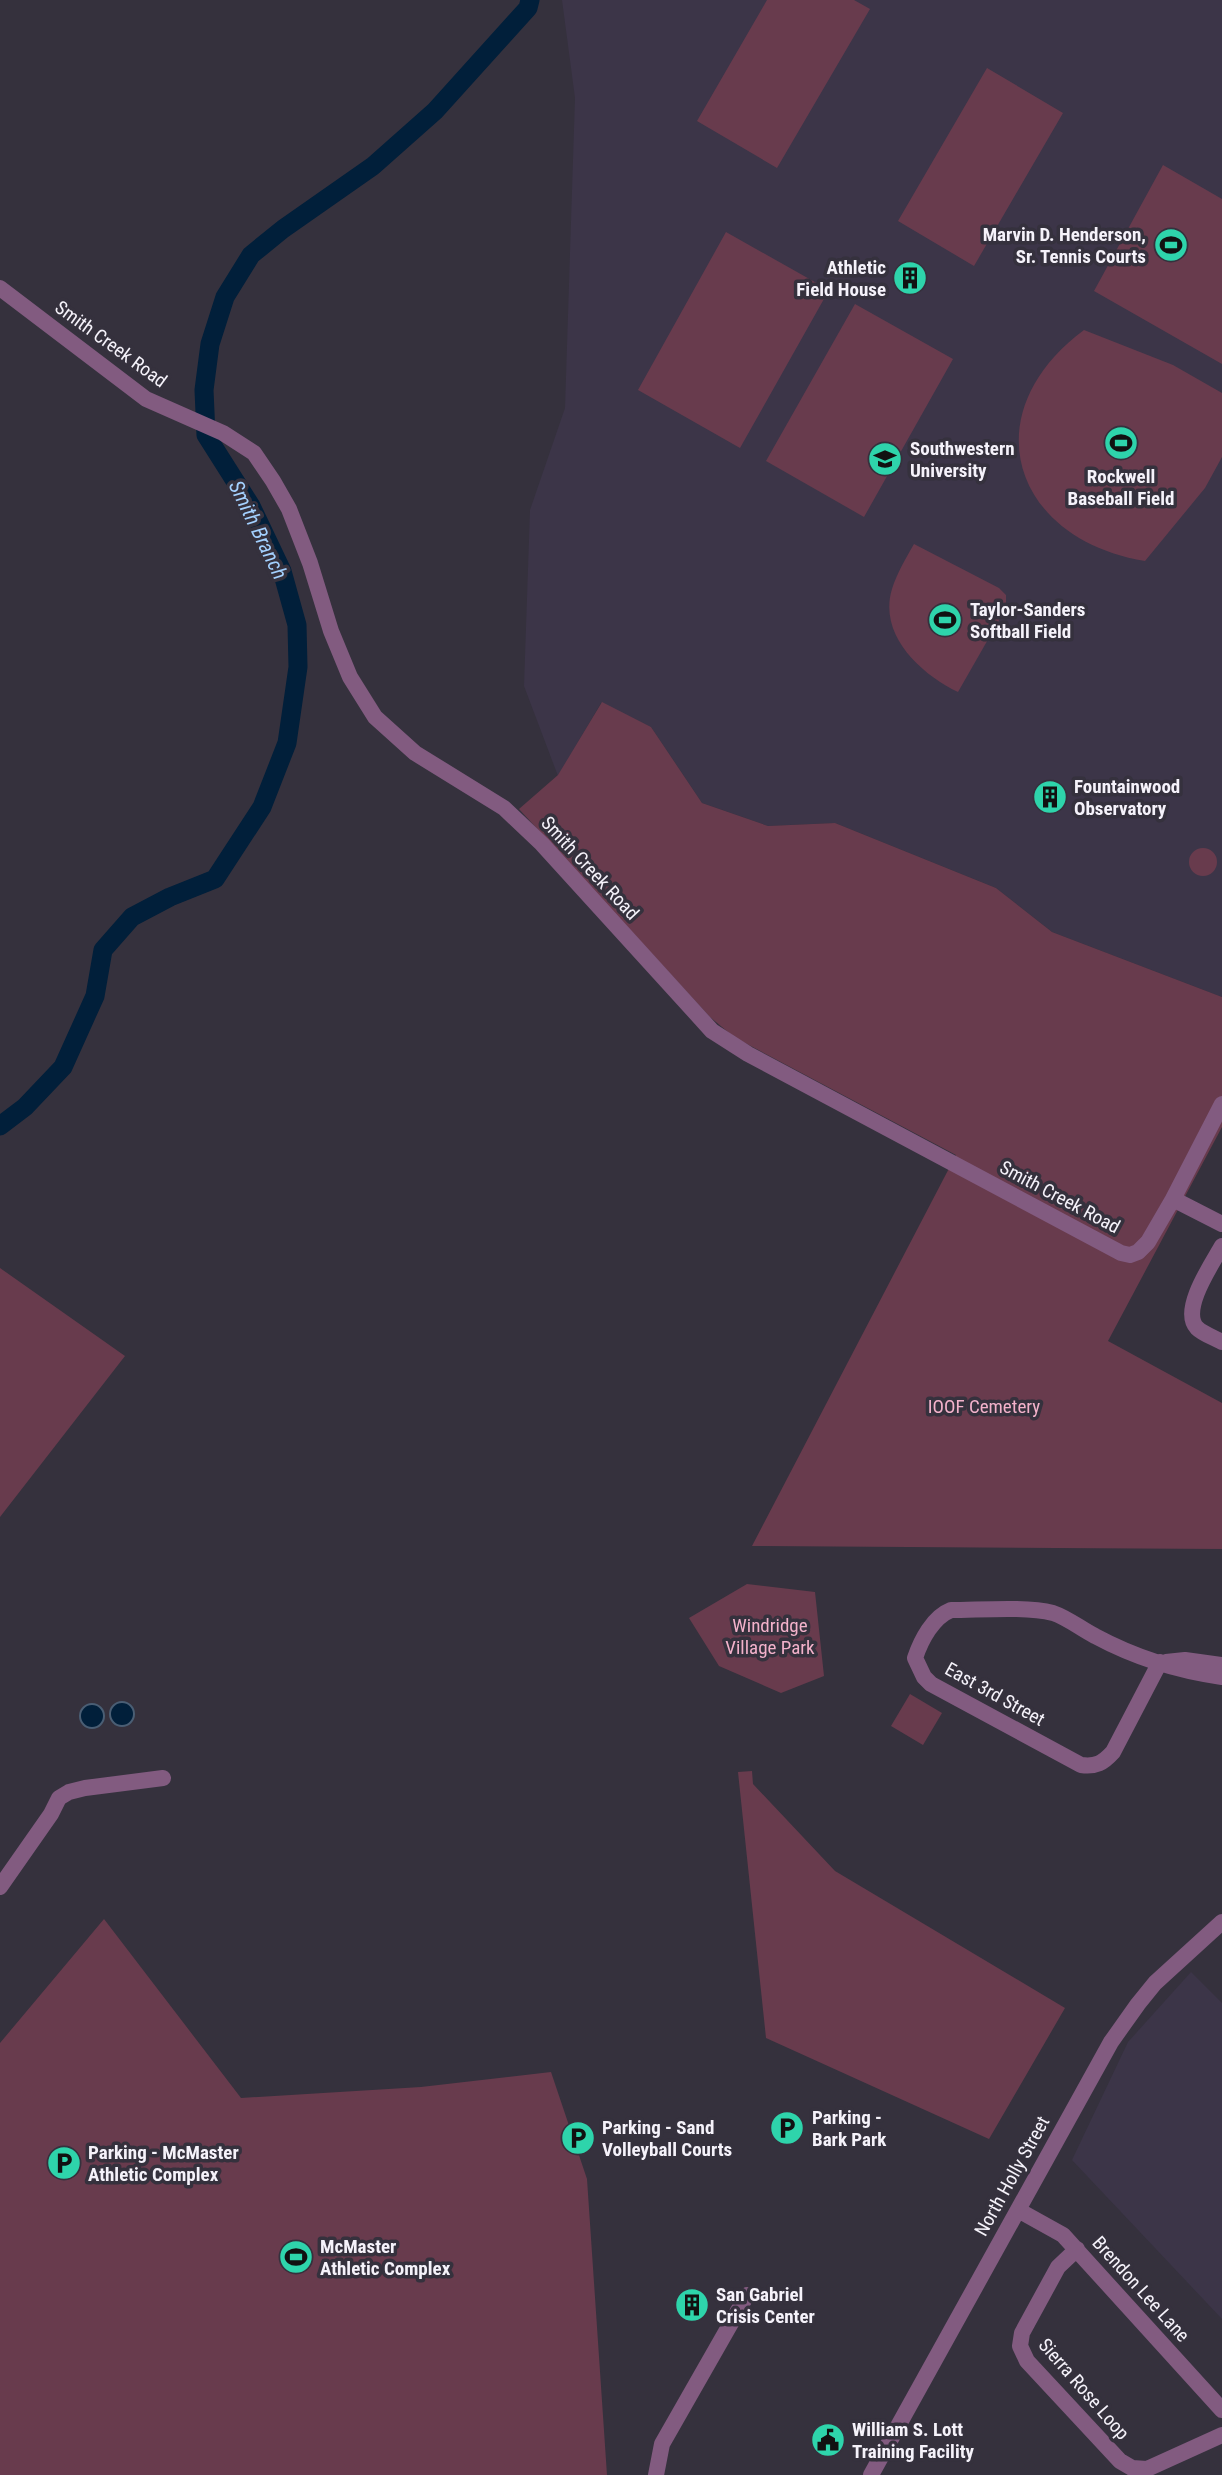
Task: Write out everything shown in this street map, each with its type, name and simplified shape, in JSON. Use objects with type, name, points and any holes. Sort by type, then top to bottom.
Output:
[{"type":"street","name":"Smith Creek Road","points":[[0,288],[146,399],[223,433],[254,453],[289,509],[340,654],[350,677],[375,717],[415,753],[504,807],[542,844],[712,1031],[760,1061],[1121,1253],[1130,1255],[1143,1248],[1173,1199],[1222,1104]]},
{"type":"street","points":[[1173,1199],[1222,1224]]},
{"type":"street","points":[[1222,1246],[1195,1297],[1191,1315],[1197,1328],[1222,1342]]},
{"type":"street","name":"East 3rd Street","points":[[1160,1662],[1113,1752],[1104,1762],[1093,1766],[1081,1765],[932,1684],[923,1677],[915,1658],[934,1622],[942,1613],[951,1610],[1039,1611],[1055,1614],[1096,1637],[1184,1671],[1222,1677]]},
{"type":"street","name":"East 3rd Street","points":[[1160,1662],[1185,1660],[1222,1665]]},
{"type":"street","points":[[0,1887],[51,1814],[59,1798],[85,1788],[163,1777]]},
{"type":"street","name":"North Holly Street","points":[[871,2475],[1111,2042],[1155,1983],[1222,1922]]},
{"type":"street","name":"Brendon Lee Lane","points":[[1018,2210],[1063,2235],[1222,2410]]},
{"type":"street","name":"Sierra Rose Loop","points":[[1077,2249],[1058,2267],[1022,2333],[1020,2346],[1027,2361],[1120,2461],[1132,2468],[1147,2469],[1222,2435]]},
{"type":"street","points":[[656,2475],[662,2444],[747,2295]]},
{"type":"shaded area","name":"Southwestern University","points":[[562,0],[1222,0],[1222,997],[1052,932],[996,888],[835,823],[768,826],[702,803],[651,727],[601,703],[558,776],[524,686],[530,510],[565,408],[575,98]]},
{"type":"shaded area","points":[[1191,1972],[1222,2003],[1222,2319],[1072,2160],[1128,2042]]},
{"type":"green space","points":[[767,0],[854,0],[870,9],[777,168],[697,121]]},
{"type":"green space","points":[[987,68],[1063,113],[974,266],[898,221]]},
{"type":"green space","name":"Marvin D. Henderson, Sr. Tennis Courts","points":[[1163,165],[1222,199],[1222,364],[1094,291]]},
{"type":"green space","points":[[726,232],[829,290],[740,448],[638,390]]},
{"type":"green space","points":[[855,304],[953,359],[864,517],[766,461]]},
{"type":"green space","name":"Rockwell Baseball Field","points":[[1084,330],[1173,365],[1222,393],[1222,457],[1205,488],[1145,561],[1100,548],[1064,527],[1038,500],[1023,468],[1019,434],[1028,398],[1049,363]]},
{"type":"green space","name":"Taylor-Sanders Softball Field","points":[[914,544],[999,588],[1006,595],[1006,608],[958,692],[917,664],[897,637],[891,622],[889,606],[892,589]]},
{"type":"green space","name":"IOOF Cemetery","points":[[602,702],[651,727],[702,803],[768,826],[835,823],[996,888],[1052,932],[1222,997],[1222,1127],[1108,1341],[1222,1403],[1222,1549],[752,1546],[956,1155],[734,1037],[710,1017],[519,809],[558,775]]},
{"type":"green space","points":[[1203,848],[1213,852],[1217,862],[1213,872],[1203,876],[1193,872],[1189,862],[1193,852]]},
{"type":"green space","points":[[0,1268],[125,1356],[0,1517]]},
{"type":"green space","name":"Windridge Village Park","points":[[747,1584],[815,1592],[824,1676],[781,1693],[719,1666],[689,1618]]},
{"type":"green space","points":[[910,1694],[942,1713],[923,1745],[891,1726]]},
{"type":"green space","points":[[752,1771],[753,1784],[835,1871],[1065,2008],[989,2139],[766,2038],[738,1772]]},
{"type":"green space","name":"McMaster Athletic Complex","points":[[104,1919],[241,2098],[421,2087],[551,2072],[587,2179],[607,2475],[0,2475],[0,2043]]},
{"type":"water","points":[[122,1702],[131,1705],[134,1714],[131,1723],[122,1726],[113,1723],[110,1714],[113,1705]]},
{"type":"water","points":[[92,1704],[101,1707],[104,1716],[101,1725],[92,1728],[83,1725],[80,1716],[83,1707]]},
{"type":"waterway","name":"Smith Branch","points":[[0,1126],[25,1107],[63,1067],[95,996],[103,950],[132,917],[170,897],[215,879],[262,807],[287,743],[298,667],[297,625],[282,571],[251,506],[206,435],[204,390],[210,344],[225,297],[251,255],[283,229],[373,166],[435,111],[528,8],[530,0]]},
{"type":"place","name":"Marvin D. Henderson, Sr. Tennis Courts","points":[[1171,245]]},
{"type":"place","name":"Athletic Field House","points":[[910,278]]},
{"type":"place","name":"Rockwell Baseball Field","points":[[1121,443]]},
{"type":"place","name":"Southwestern University","points":[[885,459]]},
{"type":"place","name":"Taylor-Sanders Softball Field","points":[[945,620]]},
{"type":"place","name":"Fountainwood Observatory","points":[[1050,797]]},
{"type":"place","name":"Parking - Bark Park","points":[[787,2128]]},
{"type":"place","name":"Parking - Sand Volleyball Courts","points":[[578,2138]]},
{"type":"place","name":"Parking - McMaster Athletic Complex","points":[[64,2163]]},
{"type":"place","name":"McMaster Athletic Complex","points":[[296,2257]]},
{"type":"place","name":"San Gabriel Crisis Center","points":[[692,2305]]},
{"type":"place","name":"William S. Lott Training Facility","points":[[828,2440]]}]
